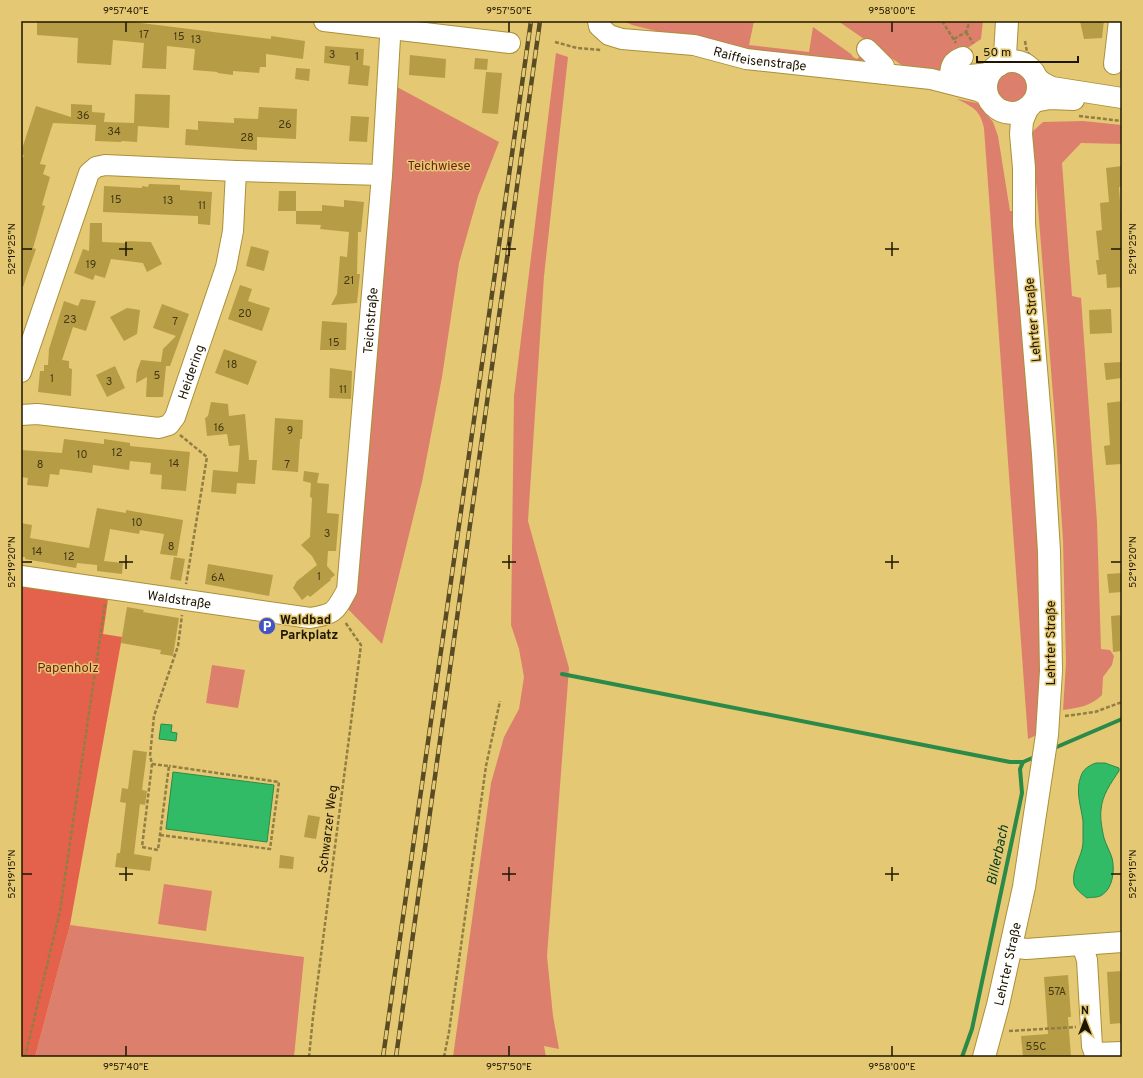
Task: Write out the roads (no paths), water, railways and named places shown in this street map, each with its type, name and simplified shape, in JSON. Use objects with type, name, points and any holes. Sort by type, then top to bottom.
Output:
[{"type":"main road","points":[[1007,21],[1005,55],[987,80],[986,88],[990,102],[1001,111],[1010,113],[1014,113],[1030,105],[1037,94],[1038,86],[1031,71],[1020,55],[1017,21]]},
{"type":"main road","points":[[994,69],[1012,61],[1031,71]]},
{"type":"main road","name":"Lehrter Straße","points":[[984,1057],[998,1005],[1024,886],[1048,725],[1051,672],[1049,551],[1043,454],[1024,224],[1024,168],[1021,134],[1022,121],[1030,105]]},
{"type":"main road","name":"Lehrter Straße","points":[[1001,111],[1009,132],[1013,167],[1024,224]]},
{"type":"street","points":[[324,21],[391,25],[510,43]]},
{"type":"street","name":"Raiffeisenstraße","points":[[598,21],[600,26],[609,35],[622,39],[694,45],[746,59],[886,74],[940,78],[994,69]]},
{"type":"street","points":[[1114,64],[1119,21]]},
{"type":"street","name":"Teichstraße","points":[[337,610],[347,590],[382,175],[391,25]]},
{"type":"street","points":[[867,49],[884,66],[886,74]]},
{"type":"street","points":[[940,78],[954,62],[963,57]]},
{"type":"street","points":[[1031,71],[1044,83],[1052,87],[1120,98]]},
{"type":"street","name":"Raiffeisenstraße","points":[[940,78],[987,95]]},
{"type":"street","points":[[1030,105],[1050,99],[1086,100],[1120,98]]},
{"type":"street","points":[[21,372],[88,174],[96,167],[105,165],[236,171],[382,175]]},
{"type":"street","name":"Heidering","points":[[21,415],[37,414],[159,428],[169,425],[175,417],[226,267],[233,231],[236,171]]},
{"type":"street","name":"Waldstraße","points":[[21,576],[310,618],[326,616],[337,610]]},
{"type":"street","points":[[1011,947],[1026,949],[1122,942]]},
{"type":"street","points":[[1082,945],[1087,960],[1092,1046],[1096,1055],[1122,1052]]},
{"type":"waterway","points":[[562,674],[1010,762],[1023,762],[1037,756]]},
{"type":"waterway","name":"Billerbach","points":[[1052,749],[1122,719]]},
{"type":"waterway","name":"Billerbach","points":[[962,1057],[972,1029],[1022,793],[1020,769],[1023,762]]},
{"type":"railway","points":[[383,1057],[531,21]]},
{"type":"railway","points":[[396,1057],[540,21]]},
{"type":"place","name":"Waldbad Parkplatz","points":[[267,626]]},
{"type":"park label","name":"Teichwiese","points":[[439,165]]},
{"type":"park label","name":"Papenholz","points":[[68,667]]}]
